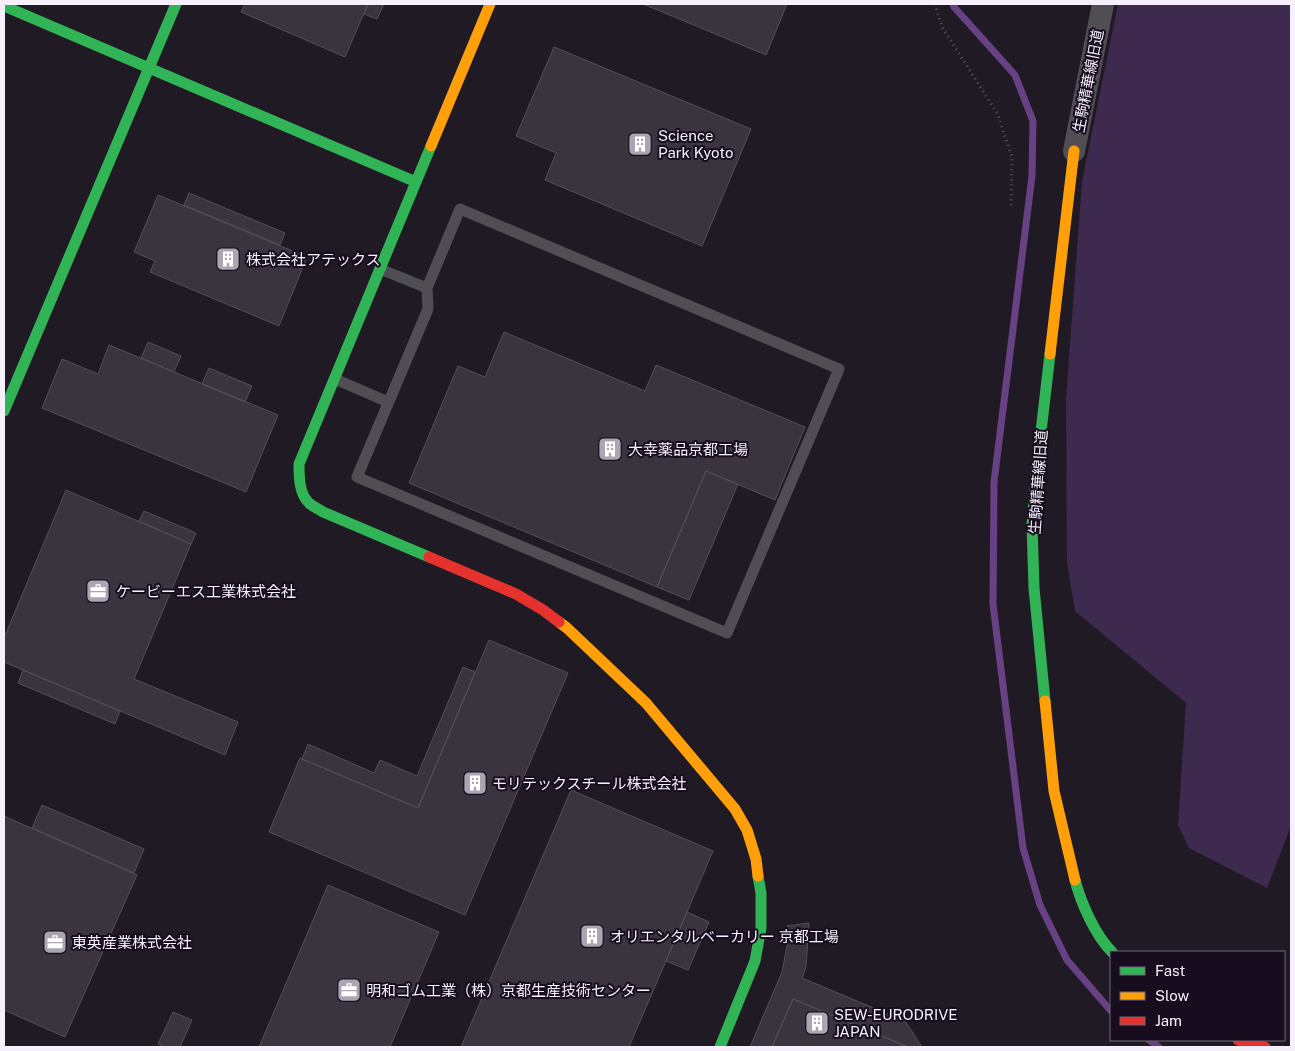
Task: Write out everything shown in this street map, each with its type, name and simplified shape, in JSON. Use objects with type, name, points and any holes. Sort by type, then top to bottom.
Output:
[{"type":"street","points":[[4,411],[176,4]]},
{"type":"street","points":[[490,4],[299,464],[299,476],[303,492],[309,502],[323,512],[516,594],[568,628],[646,702],[735,809],[747,830],[756,859],[761,893],[762,928],[755,961],[720,1047]]},
{"type":"street","name":"生駒精華線旧道","points":[[1103,4],[1074,151],[1037,466],[1032,525],[1034,588],[1054,791],[1079,895],[1091,922],[1111,951]]},
{"type":"street","points":[[4,6],[416,182]]},
{"type":"street","points":[[1242,1041],[1265,1047]]},
{"type":"lane","points":[[460,209],[839,369],[727,634],[357,477],[428,309],[427,288],[460,209]]},
{"type":"lane","points":[[380,268],[427,288]]},
{"type":"lane","points":[[335,379],[388,402]]},
{"type":"path","points":[[935,4],[942,27],[996,113],[1012,158],[1011,206]]},
{"type":"shaded area","points":[[1118,4],[1291,4],[1291,826],[1267,888],[1189,848],[1178,825],[1186,703],[1075,611],[1067,563],[1066,399],[1082,182]]},
{"type":"building","points":[[245,4],[368,4],[345,57],[241,12]]},
{"type":"building","points":[[368,4],[384,4],[377,19],[364,14]]},
{"type":"building","points":[[643,4],[787,4],[766,55]]},
{"type":"building","name":"Science Park Kyoto","points":[[554,47],[751,129],[702,246],[545,180],[556,153],[516,136]]},
{"type":"building","points":[[189,193],[285,233],[280,245],[184,205]]},
{"type":"building","name":"株式会社アテックス","points":[[158,195],[307,257],[279,326],[150,272],[155,261],[134,252]]},
{"type":"building","name":"大幸薬品京都工場","points":[[504,332],[645,391],[656,365],[805,427],[775,500],[706,471],[657,587],[409,483],[458,366],[485,377]]},
{"type":"building","points":[[148,342],[181,356],[174,372],[141,358]]},
{"type":"building","points":[[109,345],[278,415],[246,492],[42,408],[62,359],[98,374]]},
{"type":"building","points":[[209,368],[252,386],[245,402],[202,384]]},
{"type":"building","points":[[706,471],[738,484],[689,600],[657,587]]},
{"type":"building","name":"ケービーエス工業株式会社","points":[[66,490],[191,544],[134,679],[238,722],[225,755],[4,662],[4,638]]},
{"type":"building","points":[[144,511],[196,533],[191,544],[139,521]]},
{"type":"building","name":"モリテックスチール株式会社","points":[[489,640],[568,673],[465,915],[269,832],[300,758],[418,808]]},
{"type":"building","points":[[463,667],[475,672],[418,808],[302,759],[308,744],[374,773],[380,760],[417,776]]},
{"type":"building","points":[[23,670],[120,711],[115,724],[18,683]]},
{"type":"building","name":"オリエンタルベーカリー 京都工場","points":[[571,790],[713,851],[687,912],[629,1047],[461,1047]]},
{"type":"building","points":[[42,805],[144,849],[134,873],[32,828]]},
{"type":"building","name":"東英産業株式会社","points":[[4,816],[137,875],[65,1037],[4,1010]]},
{"type":"building","name":"明和ゴム工業（株）京都生産技術センター","points":[[328,885],[439,932],[390,1047],[259,1047]]},
{"type":"building","points":[[687,912],[709,922],[688,970],[666,961]]},
{"type":"building","points":[[809,923],[806,967],[802,978],[905,1021],[922,1047],[908,1047],[793,999],[772,1047],[750,1047],[782,972],[787,946],[787,926]]},
{"type":"building","name":"SEW-EURODRIVE JAPAN","points":[[793,999],[908,1047],[772,1047]]},
{"type":"building","points":[[173,1012],[192,1020],[180,1047],[165,1047],[158,1044]]},
{"type":"waterway","points":[[953,4],[1015,75],[1033,121],[1032,176],[994,482],[993,604],[1023,848],[1040,905],[1067,960],[1110,1010]]},
{"type":"waterway","points":[[1150,1041],[1159,1047]]},
{"type":"traffic: fast","points":[[4,411],[176,4]]},
{"type":"traffic: fast","points":[[4,6],[416,182],[431,146]]},
{"type":"traffic: fast","points":[[416,182],[299,464],[299,474],[303,495],[312,506],[429,557]]},
{"type":"traffic: fast","points":[[1045,701],[1034,588],[1032,525],[1050,354]]},
{"type":"traffic: fast","points":[[720,1047],[755,961],[761,928],[761,893],[758,876]]},
{"type":"traffic: fast","points":[[1075,880],[1089,918],[1111,951]]},
{"type":"traffic: slow","points":[[431,146],[490,4]]},
{"type":"traffic: slow","points":[[1050,354],[1074,151]]},
{"type":"traffic: slow","points":[[559,622],[646,703],[735,809],[747,830],[756,859],[758,876]]},
{"type":"traffic: slow","points":[[1045,701],[1054,791],[1075,880]]},
{"type":"traffic: jam","points":[[429,557],[516,594],[559,622]]},
{"type":"traffic: jam","points":[[1242,1041],[1265,1047]]},
{"type":"place","name":"Science Park Kyoto","points":[[640,144]]},
{"type":"place","name":"株式会社アテックス","points":[[228,259]]},
{"type":"place","name":"大幸薬品京都工場","points":[[610,449]]},
{"type":"place","name":"ケービーエス工業株式会社","points":[[98,591]]},
{"type":"place","name":"モリテックスチール株式会社","points":[[475,783]]},
{"type":"place","name":"オリエンタルベーカリー 京都工場","points":[[592,936]]},
{"type":"place","name":"東英産業株式会社","points":[[55,942]]},
{"type":"place","name":"明和ゴム工業（株）京都生産技術センター","points":[[349,990]]},
{"type":"place","name":"SEW-EURODRIVE JAPAN","points":[[817,1023]]}]
